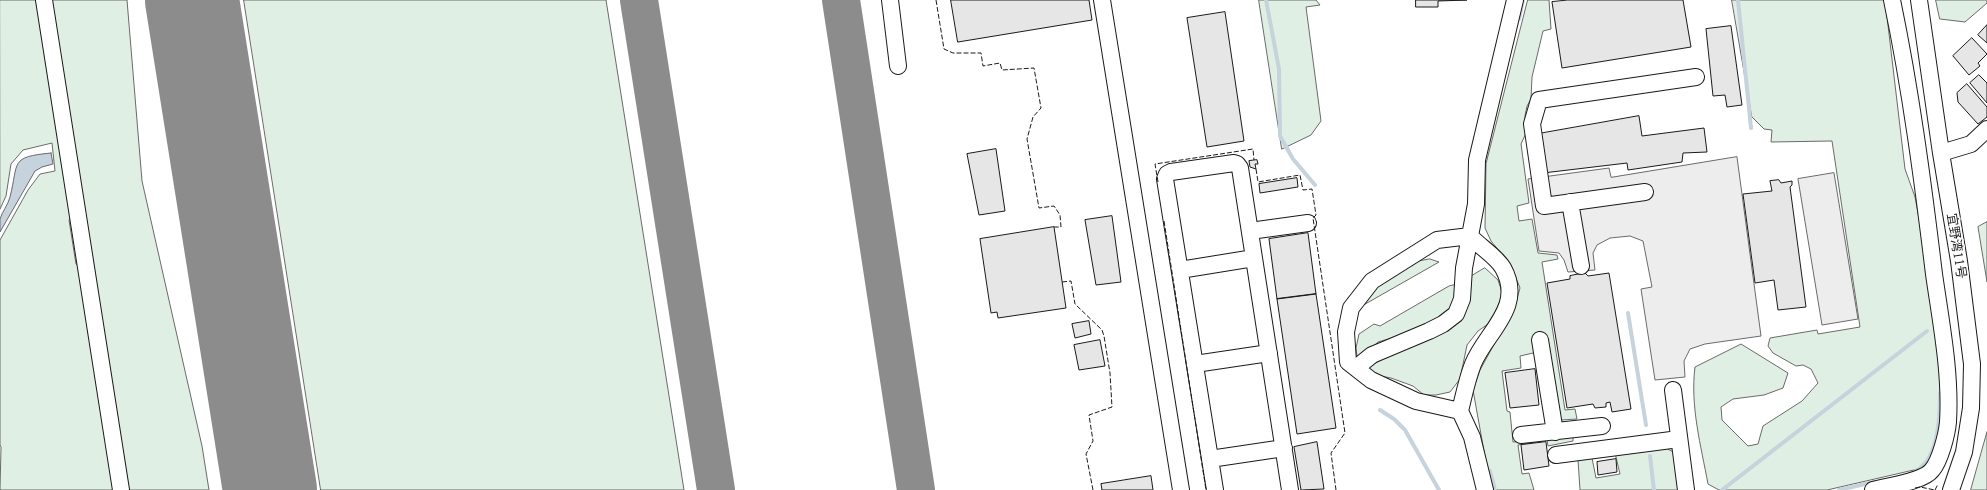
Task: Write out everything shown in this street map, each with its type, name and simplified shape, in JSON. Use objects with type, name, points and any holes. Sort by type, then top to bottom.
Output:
[{"type":"street","points":[[44,0],[121,490]]},
{"type":"street","points":[[890,0],[898,66]]},
{"type":"street","points":[[1102,0],[1181,490]]},
{"type":"street","points":[[1356,368],[1372,355],[1429,331],[1443,324],[1456,314],[1462,299],[1464,268],[1476,204],[1477,160],[1515,0]]},
{"type":"street","points":[[1873,490],[1917,479],[1932,470],[1944,443],[1948,423],[1948,382],[1926,208],[1910,99],[1892,0]]},
{"type":"street","name":"宜野湾11号","points":[[1919,0],[1941,153],[1959,261],[1972,364],[1971,408],[1964,452],[1951,490]]},
{"type":"street","points":[[1645,192],[1544,206],[1532,124],[1539,100],[1696,77]]},
{"type":"street","points":[[1941,153],[1971,144],[1987,129]]},
{"type":"street","points":[[1215,490],[1165,179],[1167,174],[1171,172],[1237,164],[1240,168],[1290,490]]},
{"type":"street","points":[[1570,202],[1581,266]]},
{"type":"street","points":[[1250,231],[1308,223]]},
{"type":"street","points":[[1460,411],[1416,401],[1371,380],[1348,362],[1346,332],[1351,308],[1372,281],[1437,240],[1470,236]]},
{"type":"street","points":[[1470,236],[1502,266],[1509,280],[1510,297],[1502,319],[1473,362],[1460,411],[1472,437],[1485,490]]},
{"type":"street","points":[[1180,270],[1254,258]]},
{"type":"street","points":[[1540,340],[1555,432]]},
{"type":"street","points":[[1195,364],[1269,353]]},
{"type":"street","points":[[1673,390],[1686,490]]},
{"type":"street","points":[[1521,435],[1555,432],[1602,422],[1606,449]]},
{"type":"street","points":[[1556,455],[1679,439]]},
{"type":"street","points":[[1210,459],[1284,448]]},
{"type":"green space","points":[[0,0],[39,0],[73,215],[69,220],[76,264],[83,270],[117,490],[0,490],[0,240],[28,190],[40,174],[55,171],[52,143],[23,150],[11,164],[6,196],[0,209]]},
{"type":"green space","points":[[46,0],[127,0],[142,181],[202,446],[209,490],[125,490]]},
{"type":"green space","points":[[244,0],[606,0],[684,490],[321,490]]},
{"type":"green space","points":[[1259,0],[1316,0],[1320,5],[1306,7],[1321,121],[1311,135],[1282,149]]},
{"type":"green space","points":[[1528,0],[1549,0],[1551,29],[1543,31],[1532,77],[1531,99],[1527,106],[1525,116],[1526,133],[1521,144],[1529,203],[1517,206],[1519,221],[1532,219],[1538,253],[1557,255],[1558,259],[1542,262],[1565,410],[1575,409],[1577,419],[1561,420],[1557,415],[1537,350],[1533,353],[1520,356],[1521,368],[1502,371],[1507,411],[1510,412],[1513,442],[1573,437],[1573,441],[1548,446],[1547,440],[1518,445],[1522,474],[1529,473],[1534,490],[1491,490],[1473,390],[1480,370],[1515,306],[1520,288],[1511,265],[1491,241],[1485,228],[1486,164]]},
{"type":"green space","points":[[1732,0],[1885,0],[1905,169],[1915,197],[1930,277],[1944,390],[1942,418],[1935,451],[1918,469],[1827,490],[1719,490],[1708,484],[1699,441],[1695,411],[1695,367],[1741,344],[1788,373],[1783,388],[1764,395],[1733,399],[1721,407],[1722,420],[1748,446],[1758,444],[1763,426],[1802,401],[1818,383],[1811,369],[1803,365],[1796,366],[1773,353],[1768,346],[1770,338],[1817,330],[1818,334],[1860,327],[1832,141],[1771,142],[1772,130],[1764,129],[1752,117]]},
{"type":"green space","points":[[1936,0],[1987,0],[1987,3],[1965,22],[1940,19]]},
{"type":"green space","points":[[1987,222],[1987,282],[1978,227]]},
{"type":"green space","points":[[1430,259],[1439,262],[1360,307],[1373,289],[1419,261]]},
{"type":"green space","points":[[1485,268],[1498,280],[1503,295],[1491,322],[1478,331],[1467,345],[1460,379],[1450,392],[1436,395],[1424,395],[1413,386],[1391,378],[1380,376],[1365,369],[1388,356],[1444,331],[1468,278]]},
{"type":"green space","points":[[1455,285],[1458,298],[1447,313],[1413,332],[1378,342],[1364,355],[1357,357],[1356,348],[1359,334],[1374,324],[1380,326],[1449,286]]},
{"type":"green space","points":[[1987,432],[1987,490],[1971,490]]},
{"type":"green space","points":[[1666,448],[1675,453],[1685,490],[1580,490],[1578,460],[1592,458],[1596,478],[1620,474],[1615,453]]},
{"type":"shaded area","points":[[51,153],[53,164],[35,171],[0,232],[0,219],[9,200],[18,163],[22,159],[28,157]]},
{"type":"shaded area","points":[[1737,157],[1761,336],[1705,344],[1690,349],[1684,361],[1685,377],[1655,380],[1641,289],[1652,287],[1643,241],[1630,236],[1610,238],[1597,245],[1593,253],[1595,270],[1568,272],[1564,260],[1559,253],[1539,251],[1528,179],[1609,168],[1611,177]]},
{"type":"shaded area","points":[[1834,173],[1858,319],[1822,325],[1798,179]]},
{"type":"building","points":[[951,0],[1089,0],[1092,20],[958,42]]},
{"type":"building","points":[[1416,0],[1467,0],[1438,1],[1438,7],[1416,7]]},
{"type":"building","points":[[1568,0],[1683,0],[1691,47],[1562,68],[1552,2]]},
{"type":"building","points":[[1225,12],[1244,141],[1207,147],[1187,18]]},
{"type":"building","points":[[1987,25],[1987,43],[1978,35]]},
{"type":"building","points":[[1731,26],[1742,105],[1727,107],[1725,95],[1713,96],[1706,29]]},
{"type":"building","points":[[1972,38],[1987,54],[1978,63],[1980,66],[1969,75],[1953,56]]},
{"type":"building","points":[[1979,75],[1987,83],[1987,103],[1970,83]]},
{"type":"building","points":[[1967,84],[1987,107],[1987,117],[1978,124],[1958,102],[1957,93]]},
{"type":"building","points":[[1639,116],[1642,136],[1704,128],[1707,152],[1683,153],[1682,162],[1628,170],[1627,163],[1543,173],[1538,134]]},
{"type":"building","points":[[996,149],[1005,211],[979,215],[967,154]]},
{"type":"building","points":[[1257,160],[1258,164],[1255,164],[1256,169],[1250,167],[1249,161]]},
{"type":"building","points":[[1297,178],[1298,187],[1260,193],[1259,184]]},
{"type":"building","points":[[1779,180],[1781,183],[1792,181],[1792,185],[1790,187],[1806,307],[1778,310],[1774,280],[1755,283],[1743,194],[1772,191],[1770,181]]},
{"type":"building","points":[[1112,216],[1121,282],[1096,285],[1085,220]]},
{"type":"building","points":[[1054,227],[1066,308],[998,318],[997,312],[991,313],[980,239]]},
{"type":"building","points":[[1308,233],[1316,294],[1277,299],[1269,239]]},
{"type":"building","points":[[1585,273],[1588,276],[1609,273],[1631,409],[1612,412],[1610,402],[1606,403],[1606,407],[1595,408],[1593,404],[1567,408],[1547,283],[1570,279],[1570,276]]},
{"type":"building","points":[[1316,294],[1336,428],[1297,434],[1277,299]]},
{"type":"building","points":[[1089,321],[1091,334],[1075,338],[1072,324]]},
{"type":"building","points":[[1100,340],[1105,366],[1079,370],[1074,345]]},
{"type":"building","points":[[1535,369],[1539,405],[1510,408],[1505,373]]},
{"type":"building","points":[[1317,442],[1324,489],[1301,490],[1294,447]]},
{"type":"building","points":[[1546,442],[1549,466],[1524,470],[1521,445]]},
{"type":"building","points":[[1616,459],[1617,472],[1598,475],[1597,462]]},
{"type":"building","points":[[1151,476],[1153,490],[1102,490],[1101,484]]},
{"type":"waterway","points":[[1266,0],[1279,69],[1280,136],[1293,159],[1315,185]]},
{"type":"waterway","points":[[1519,19],[1523,0]]},
{"type":"waterway","points":[[1738,0],[1751,128]]},
{"type":"waterway","points":[[1628,313],[1646,425]]},
{"type":"waterway","points":[[1722,490],[1927,331]]},
{"type":"waterway","points":[[1915,471],[1923,466],[1929,458],[1933,448],[1938,425],[1940,393]]},
{"type":"waterway","points":[[1380,410],[1394,419],[1405,430],[1439,490]]},
{"type":"waterway","points":[[1650,456],[1654,490]]},
{"type":"waterway","points":[[1490,471],[1495,490]]},
{"type":"waterway","points":[[1839,490],[1874,482]]},
{"type":"taxiway","points":[[639,0],[716,490]]},
{"type":"taxiway","points":[[841,0],[916,490]]},
{"type":"runway","points":[[192,0],[270,490]]},
{"type":"fence","points":[[936,0],[944,49],[953,53],[981,53],[983,66],[1000,63],[1002,70],[1034,68],[1041,108],[1033,117],[1027,139],[1039,208],[1054,206],[1060,215],[1061,227],[1054,227]]},
{"type":"fence","points":[[1158,182],[1155,164],[1253,149],[1254,160]]},
{"type":"fence","points":[[1256,169],[1258,182],[1300,175],[1303,190],[1312,189],[1316,215],[1313,218],[1345,433],[1331,453],[1336,490]]},
{"type":"fence","points":[[1164,221],[1206,490]]},
{"type":"fence","points":[[1062,282],[1071,281],[1075,304],[1102,330],[1110,373],[1112,407],[1089,415],[1093,441],[1086,454],[1093,490]]},
{"type":"fence","points":[[1935,490],[1938,484]]},
{"type":"fence","points":[[1915,488],[1920,487],[1935,490]]}]
